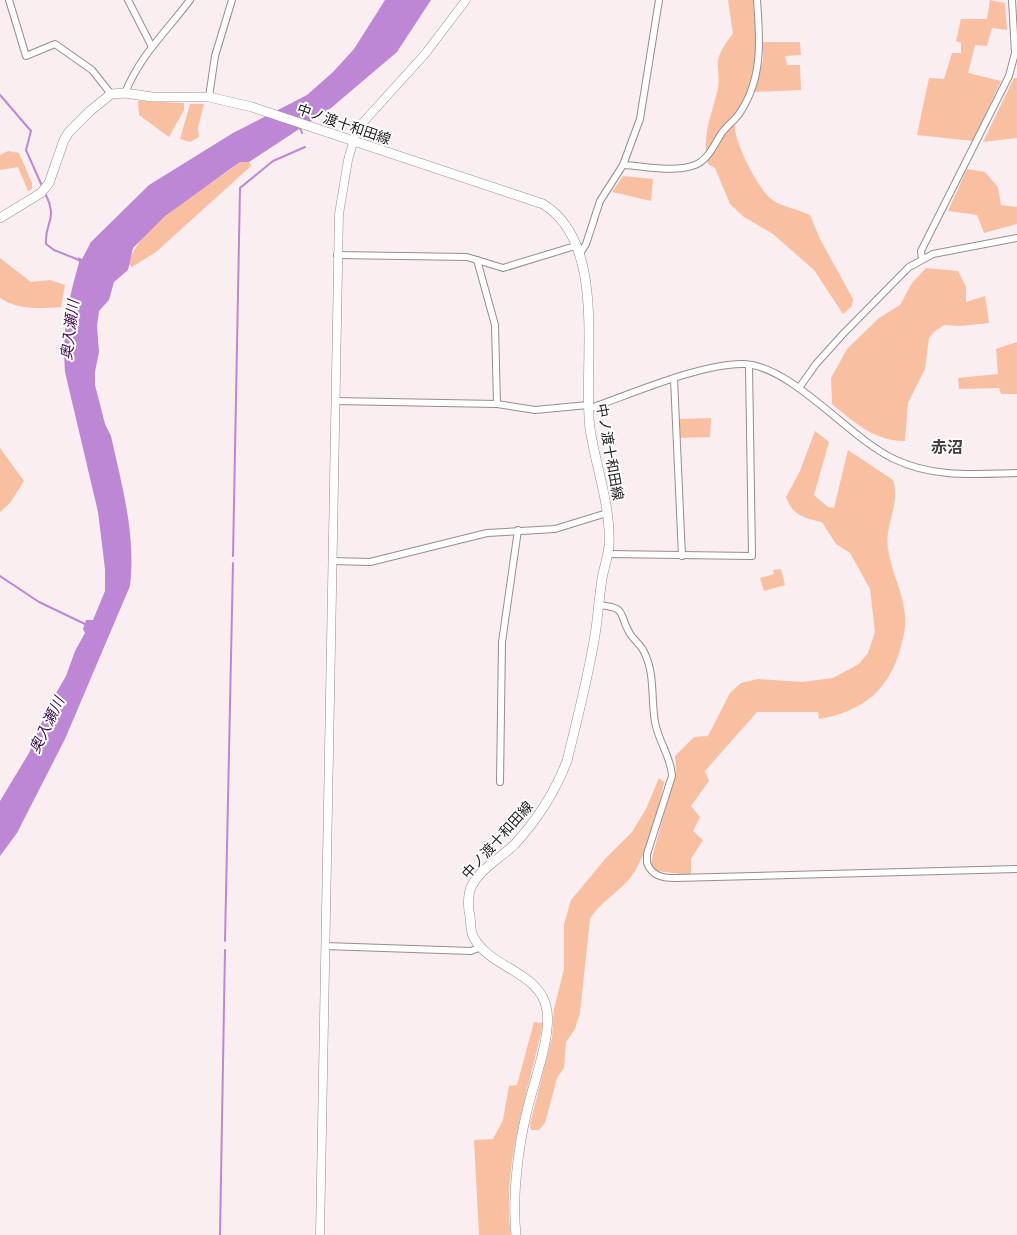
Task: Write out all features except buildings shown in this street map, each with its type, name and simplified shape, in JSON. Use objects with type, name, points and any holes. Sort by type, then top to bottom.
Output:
[{"type":"main road","name":"中ノ渡十和田線","points":[[111,94],[125,93],[152,97],[210,97],[252,107],[543,204],[559,216],[568,228],[579,255],[587,295],[590,360],[588,407],[607,513],[609,528],[608,554],[595,636],[578,715],[563,772],[530,827],[480,875],[470,890],[469,912],[472,934],[480,946]]},
{"type":"main road","points":[[0,218],[44,190],[69,132],[111,94]]},
{"type":"main road","points":[[480,946],[537,988],[544,999],[547,1010],[545,1036],[526,1113],[521,1143],[517,1177],[516,1235]]},
{"type":"street","points":[[9,0],[26,56],[55,44],[92,70],[111,94]]},
{"type":"street","points":[[128,0],[151,45]]},
{"type":"street","points":[[125,93],[151,45],[174,21],[190,0]]},
{"type":"street","points":[[210,97],[215,56],[232,0]]},
{"type":"street","points":[[320,1235],[339,214],[352,141],[357,130],[425,54],[466,0]]},
{"type":"street","points":[[579,255],[586,244],[600,201],[623,165],[640,119],[659,0]]},
{"type":"street","points":[[623,165],[681,168],[694,166],[704,161],[726,126],[742,110],[750,93],[759,62],[757,0]]},
{"type":"street","points":[[922,259],[921,251],[1009,76],[1015,53],[1012,0]]},
{"type":"street","points":[[800,388],[816,364],[900,274],[922,259],[952,250],[1017,238]]},
{"type":"street","points":[[338,255],[467,257],[494,267],[503,268],[575,246]]},
{"type":"street","points":[[477,260],[495,325],[497,404]]},
{"type":"street","points":[[335,401],[497,404],[535,410],[588,407],[720,366],[749,364],[800,388],[869,444],[892,458],[913,467],[951,474],[1017,473]]},
{"type":"street","points":[[608,554],[752,556],[749,364]]},
{"type":"street","points":[[674,379],[682,556]]},
{"type":"street","points":[[333,561],[370,562],[487,533],[555,528],[607,513]]},
{"type":"street","points":[[500,782],[502,642],[518,530]]},
{"type":"street","points":[[599,605],[616,607],[621,610],[628,632],[645,652],[651,676],[654,720],[671,765],[672,776],[647,854],[647,863],[655,874],[663,878],[674,878],[1017,869]]},
{"type":"street","points":[[325,946],[472,951],[480,946]]},
{"type":"shaded area","points":[[728,0],[753,0],[756,45],[754,72],[735,122],[735,130],[741,150],[752,173],[769,197],[783,206],[810,215],[820,239],[853,299],[852,306],[843,314],[814,270],[773,234],[744,217],[730,204],[715,168],[708,164],[706,143],[708,125],[718,88],[718,60],[724,46],[733,34]]},
{"type":"shaded area","points":[[990,0],[1005,3],[1007,30],[992,28],[987,46],[975,45],[968,73],[1001,81],[973,141],[917,135],[929,78],[944,79],[952,53],[961,53],[961,43],[956,41],[961,19],[987,19]]},
{"type":"shaded area","points":[[763,42],[800,42],[801,55],[785,56],[787,65],[800,65],[801,90],[753,92],[763,60]]},
{"type":"shaded area","points":[[1014,78],[1017,78],[1017,138],[983,142]]},
{"type":"shaded area","points":[[138,101],[184,103],[184,110],[169,137],[139,115]]},
{"type":"shaded area","points":[[190,104],[204,104],[198,128],[199,137],[190,142],[180,139]]},
{"type":"shaded area","points":[[8,151],[19,153],[32,183],[32,189],[28,191],[18,167],[0,170],[0,155]]},
{"type":"shaded area","points":[[240,162],[249,162],[251,166],[156,252],[132,267],[128,264],[136,248],[147,233],[161,219]]},
{"type":"shaded area","points":[[967,169],[985,172],[998,187],[1001,205],[1017,207],[1017,224],[984,233],[977,215],[948,211]]},
{"type":"shaded area","points":[[623,176],[653,179],[651,201],[612,192]]},
{"type":"shaded area","points":[[0,258],[31,282],[50,280],[65,285],[61,307],[22,307],[0,298]]},
{"type":"shaded area","points":[[926,268],[958,271],[966,287],[966,302],[985,296],[989,323],[960,326],[944,325],[934,332],[929,338],[925,369],[908,403],[905,441],[884,438],[865,429],[832,404],[831,378],[847,349],[879,318],[900,305],[912,283]]},
{"type":"shaded area","points":[[1017,342],[1017,394],[1001,394],[999,388],[959,389],[958,378],[998,374],[996,349]]},
{"type":"shaded area","points":[[711,418],[710,437],[679,438],[680,419]]},
{"type":"shaded area","points":[[815,431],[829,442],[814,495],[828,507],[834,508],[848,450],[893,480],[895,497],[887,540],[904,606],[905,619],[903,638],[896,661],[882,687],[861,704],[848,711],[819,719],[818,712],[757,712],[705,771],[709,781],[691,806],[700,817],[693,831],[703,840],[691,859],[691,875],[656,871],[651,864],[676,771],[675,756],[694,737],[708,736],[730,693],[741,683],[758,679],[802,682],[833,678],[859,664],[868,653],[875,632],[870,589],[850,553],[836,544],[822,522],[800,515],[792,508],[786,497],[800,471]]},
{"type":"shaded area","points":[[0,448],[24,481],[10,503],[0,512]]},
{"type":"shaded area","points":[[781,569],[785,585],[764,591],[760,578],[774,574],[773,570]]},
{"type":"shaded area","points":[[659,778],[664,782],[659,805],[649,840],[640,861],[630,878],[600,906],[590,919],[580,1013],[575,1029],[566,1042],[564,1068],[557,1078],[545,1123],[539,1130],[531,1130],[530,1124],[552,1038],[554,1009],[564,969],[564,924],[571,900],[606,858],[632,832],[646,809]]},
{"type":"shaded area","points":[[534,1022],[543,1023],[513,1155],[509,1208],[511,1235],[479,1235],[474,1140],[493,1139],[503,1120],[509,1086],[517,1085]]},
{"type":"water","name":"奥入瀬川","points":[[385,0],[431,0],[397,52],[331,108],[249,162],[240,162],[165,216],[133,248],[128,270],[114,282],[109,300],[99,311],[97,326],[99,352],[95,372],[95,385],[105,424],[111,436],[127,510],[131,547],[130,586],[65,739],[17,833],[0,856],[0,801],[29,753],[48,707],[66,676],[75,651],[85,633],[83,629],[86,620],[93,620],[105,591],[105,569],[98,512],[65,372],[65,330],[69,303],[79,263],[78,257],[82,259],[91,242],[149,185],[233,133],[307,95],[333,72],[354,49]]},
{"type":"waterway","points":[[0,95],[31,131],[26,150],[42,186]]},
{"type":"waterway","points":[[300,128],[302,133]]},
{"type":"waterway","points":[[233,556],[240,188],[273,161],[305,147]]},
{"type":"waterway","points":[[45,193],[51,210],[46,244],[54,250],[79,260]]},
{"type":"waterway","points":[[225,941],[233,563]]},
{"type":"waterway","points":[[0,576],[39,602],[85,624]]},
{"type":"waterway","points":[[220,1235],[225,950]]},
{"type":"district","name":"赤沼","points":[[947,447]]}]
